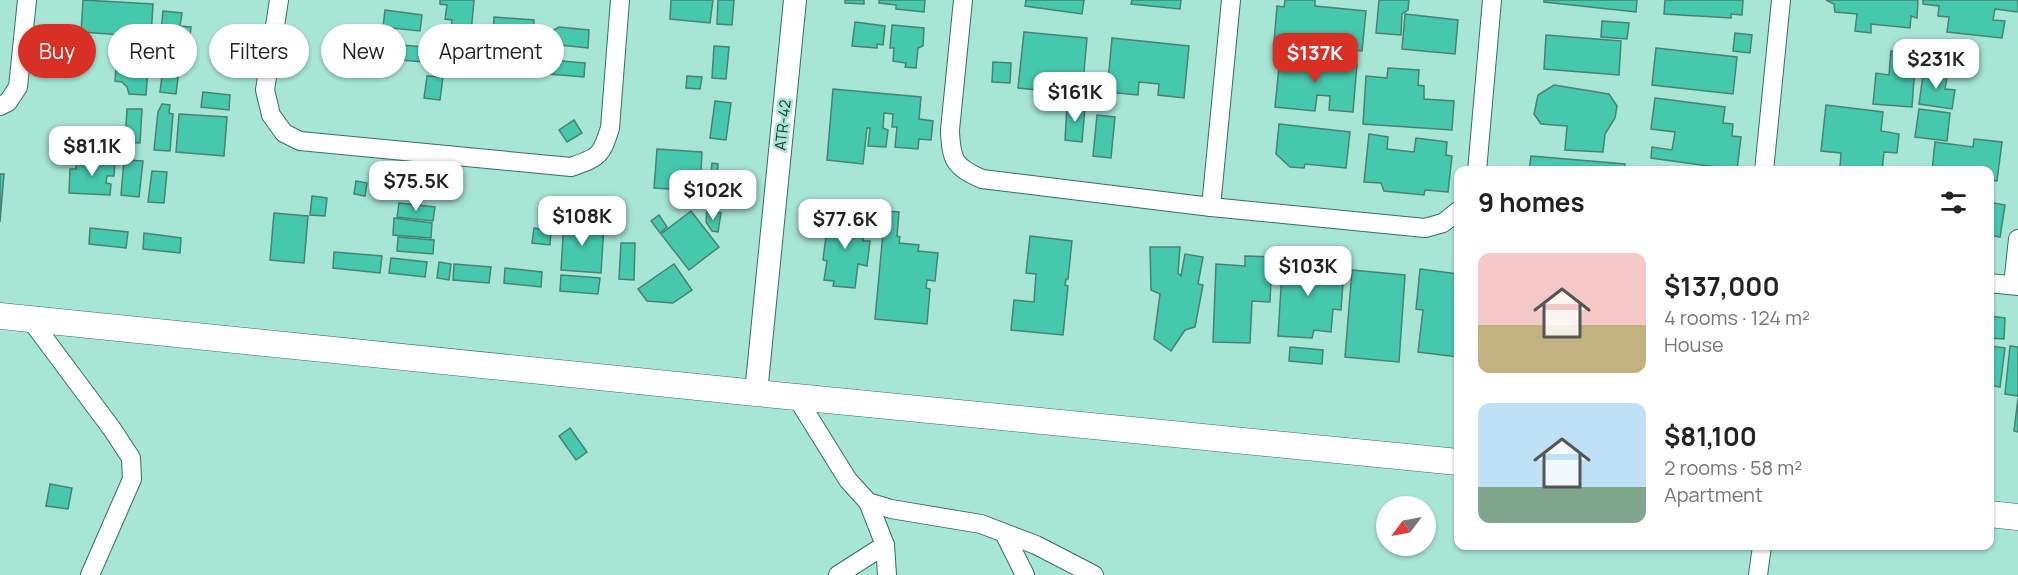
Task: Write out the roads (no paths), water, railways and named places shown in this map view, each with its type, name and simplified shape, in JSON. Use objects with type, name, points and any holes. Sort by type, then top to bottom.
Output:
[{"type":"main road","points":[[0,316],[797,398],[1454,462]]},
{"type":"main road","points":[[1994,515],[2018,517]]},
{"type":"street","points":[[0,106],[8,102],[18,87],[27,0]]},
{"type":"street","points":[[279,0],[265,90],[271,115],[284,133],[300,141],[571,167],[594,159],[604,146],[610,128],[620,0]]},
{"type":"street","name":"ATR-42","points":[[756,393],[795,0]]},
{"type":"street","points":[[963,0],[950,130],[951,148],[955,160],[963,171],[982,179],[1211,207],[1425,228],[1443,223],[1454,214]]},
{"type":"street","points":[[1211,207],[1231,0]]},
{"type":"street","points":[[1477,166],[1492,0]]},
{"type":"street","points":[[1764,166],[1781,0]]},
{"type":"street","points":[[1994,284],[2015,286],[2018,239]]},
{"type":"street","points":[[30,319],[131,458],[132,479],[90,575]]},
{"type":"street","points":[[797,398],[848,480],[868,502],[885,545],[887,575]]},
{"type":"street","points":[[868,502],[891,509],[981,524],[1036,545],[1094,575]]},
{"type":"street","points":[[1004,533],[1025,575]]},
{"type":"street","points":[[838,575],[885,545]]},
{"type":"street","points":[[1758,575],[1761,550]]}]
